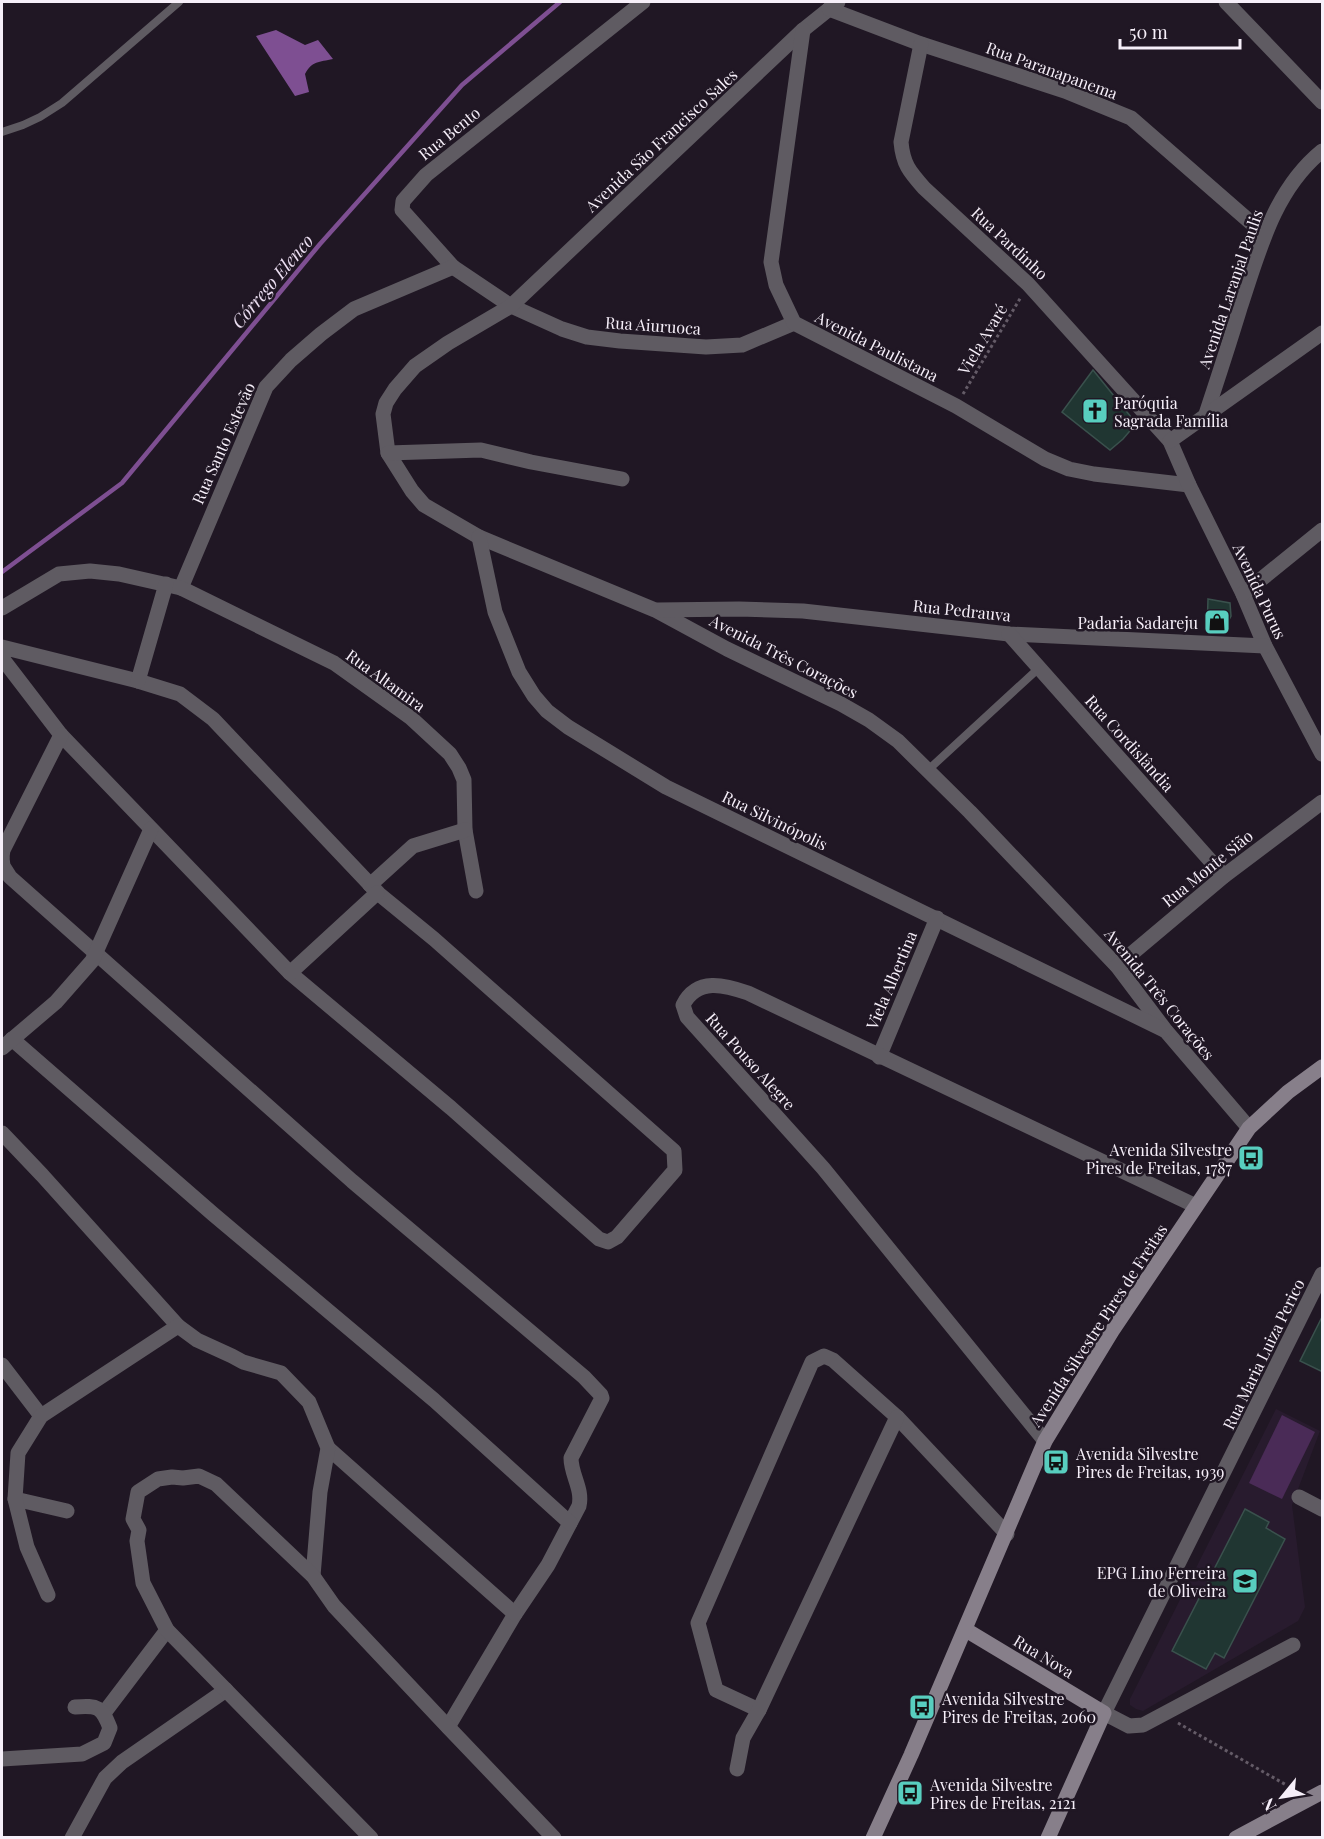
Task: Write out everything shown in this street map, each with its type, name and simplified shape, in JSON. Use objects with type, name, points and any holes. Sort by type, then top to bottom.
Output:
[{"type":"main road","name":"Avenida Silvestre Pires de Freitas","points":[[873,1838],[966,1630],[1045,1441],[1112,1331],[1249,1128],[1288,1092],[1323,1067]]},
{"type":"main road","name":"Rua Nova","points":[[966,1630],[1104,1713]]},
{"type":"main road","name":"Rua Maria Luiza Perico","points":[[1047,1838],[1104,1713]]},
{"type":"main road","points":[[1236,1838],[1316,1796]]},
{"type":"street","name":"Rua Bento","points":[[511,306],[453,267],[402,210],[403,201],[426,175],[643,2]]},
{"type":"street","points":[[1226,2],[1323,102]]},
{"type":"street","name":"Avenida São Francisco Sales","points":[[511,306],[803,30],[834,5]]},
{"type":"street","name":"Rua Paranapanema","points":[[834,5],[921,44],[1065,91],[1131,118],[1264,234]]},
{"type":"street","name":"Avenida Paulistana","points":[[803,30],[771,262],[776,285],[794,323],[956,406],[1045,459],[1069,469],[1189,485]]},
{"type":"street","name":"Rua Pardinho","points":[[921,44],[901,142],[903,158],[909,172],[1028,284],[1170,441]]},
{"type":"street","name":"Avenida Laranjal Paulis","points":[[1205,417],[1264,234],[1279,204],[1296,178],[1323,151]]},
{"type":"street","name":"Rua Santo Estevão","points":[[138,681],[173,586],[266,387],[306,347],[354,309],[453,267]]},
{"type":"street","name":"Rua Aiuruoca","points":[[511,306],[562,329],[587,337],[706,347],[742,345],[794,323]]},
{"type":"street","name":"Avenida Três Corações","points":[[511,306],[448,343],[416,366],[395,389],[386,403],[383,414],[388,453],[412,491],[424,505],[479,537],[655,610],[869,720],[898,741],[1037,881],[1117,966],[1166,1031],[1249,1128]]},
{"type":"street","points":[[1170,441],[1323,333]]},
{"type":"street","name":"Avenida Purus","points":[[1170,441],[1266,646],[1322,752]]},
{"type":"street","points":[[388,453],[482,450],[531,462],[622,479]]},
{"type":"street","points":[[1243,594],[1323,530]]},
{"type":"street","name":"Rua Silvinópolis","points":[[479,537],[495,612],[519,672],[534,696],[547,711],[568,728],[666,787],[1166,1031]]},
{"type":"street","points":[[2,608],[59,574],[90,571],[173,586]]},
{"type":"street","name":"Rua Altamira","points":[[173,586],[334,663],[411,718],[450,754],[464,780],[465,830],[476,891]]},
{"type":"street","name":"Rua Pedrauva","points":[[655,610],[803,611],[1009,634],[1266,646]]},
{"type":"street","name":"Rua Cordislândia","points":[[1009,634],[1224,876]]},
{"type":"street","points":[[2,647],[138,681],[180,694],[213,719],[374,889],[674,1151],[675,1170],[617,1237],[608,1242],[599,1239],[451,1108],[290,973],[61,735],[2,658]]},
{"type":"street","points":[[61,735],[3,850],[3,866],[10,877],[352,1180],[601,1393],[602,1398],[571,1458],[571,1467],[581,1497],[579,1506],[548,1565],[514,1614],[447,1728]]},
{"type":"street","name":"Rua Monte Sião","points":[[1117,966],[1224,876],[1323,802]]},
{"type":"street","points":[[151,829],[92,961],[56,1002],[7,1044],[434,1400],[570,1523]]},
{"type":"street","points":[[290,973],[374,889],[413,846],[465,830]]},
{"type":"street","name":"Viela Albertina","points":[[879,1057],[937,918]]},
{"type":"street","name":"Rua Pouso Alegre","points":[[1045,1441],[823,1168],[687,1017],[683,1005],[688,995],[699,988],[711,985],[728,986],[748,993],[1196,1206]]},
{"type":"street","points":[[2,1133],[178,1326],[196,1340],[243,1362],[280,1373],[309,1402],[328,1448],[514,1614]]},
{"type":"street","name":"Rua Maria Luiza Perico","points":[[1104,1713],[1323,1274]]},
{"type":"street","points":[[48,1595],[27,1547],[15,1498],[18,1453],[41,1416],[178,1326]]},
{"type":"street","points":[[759,1710],[716,1689],[698,1623],[812,1362],[824,1356],[833,1360],[897,1417],[1007,1534]]},
{"type":"street","points":[[2,1365],[41,1416]]},
{"type":"street","points":[[737,1769],[743,1738],[759,1710],[897,1417]]},
{"type":"street","points":[[313,1576],[320,1492],[328,1448]]},
{"type":"street","points":[[371,1838],[166,1630],[143,1583],[137,1541],[139,1530],[133,1520],[138,1492],[158,1479],[199,1476],[216,1484],[231,1496],[313,1576],[334,1606],[447,1728],[554,1838]]},
{"type":"street","points":[[1299,1497],[1323,1509]]},
{"type":"street","points":[[15,1498],[67,1511]]},
{"type":"street","points":[[104,1713],[166,1630]]},
{"type":"street","points":[[1104,1713],[1129,1726],[1143,1725],[1293,1645]]},
{"type":"street","points":[[72,1838],[105,1778],[113,1770],[226,1690]]},
{"type":"street","points":[[2,1759],[82,1754],[104,1743],[110,1728],[104,1713],[91,1706],[75,1707]]},
{"type":"lane","points":[[2,132],[31,121],[62,103],[179,2]]},
{"type":"lane","points":[[928,770],[1039,668]]},
{"type":"path","name":"Viela Avaré","points":[[956,406],[1028,284]]},
{"type":"path","points":[[1164,1715],[1316,1796]]},
{"type":"shaded area","points":[[276,30],[305,45],[318,40],[333,59],[316,63],[310,67],[305,74],[309,92],[295,96],[256,36]]},
{"type":"shaded area","name":"EPG Lino Ferreira de Oliveira","points":[[1276,1409],[1320,1431],[1292,1505],[1305,1607],[1298,1621],[1143,1711],[1136,1709],[1130,1705],[1130,1699]]},
{"type":"shaded area","points":[[1282,1415],[1315,1432],[1282,1499],[1249,1483]]},
{"type":"building","name":"Paróquia Sagrada Família","points":[[1093,370],[1135,425],[1110,450],[1062,412]]},
{"type":"building","name":"Padaria Sadareju","points":[[1208,599],[1230,603],[1231,616],[1224,629],[1218,634],[1207,631]]},
{"type":"building","points":[[1323,1315],[1323,1372],[1300,1361]]},
{"type":"building","points":[[1245,1509],[1269,1522],[1266,1528],[1285,1539],[1224,1658],[1215,1653],[1206,1669],[1172,1651]]},
{"type":"waterway","name":"Córrego Elenco","points":[[2,572],[122,483],[320,244],[462,85],[560,2]]},
{"type":"place","name":"Paróquia Sagrada Família","points":[[1095,411]]},
{"type":"place","name":"Padaria Sadareju","points":[[1217,622]]},
{"type":"place","name":"Avenida Silvestre Pires de Freitas, 1787","points":[[1251,1158]]},
{"type":"place","name":"Avenida Silvestre Pires de Freitas, 1939","points":[[1056,1462]]},
{"type":"place","name":"EPG Lino Ferreira de Oliveira","points":[[1245,1581]]},
{"type":"place","name":"Avenida Silvestre Pires de Freitas, 2060","points":[[922,1707]]},
{"type":"place","name":"Avenida Silvestre Pires de Freitas, 2121","points":[[910,1793]]}]
